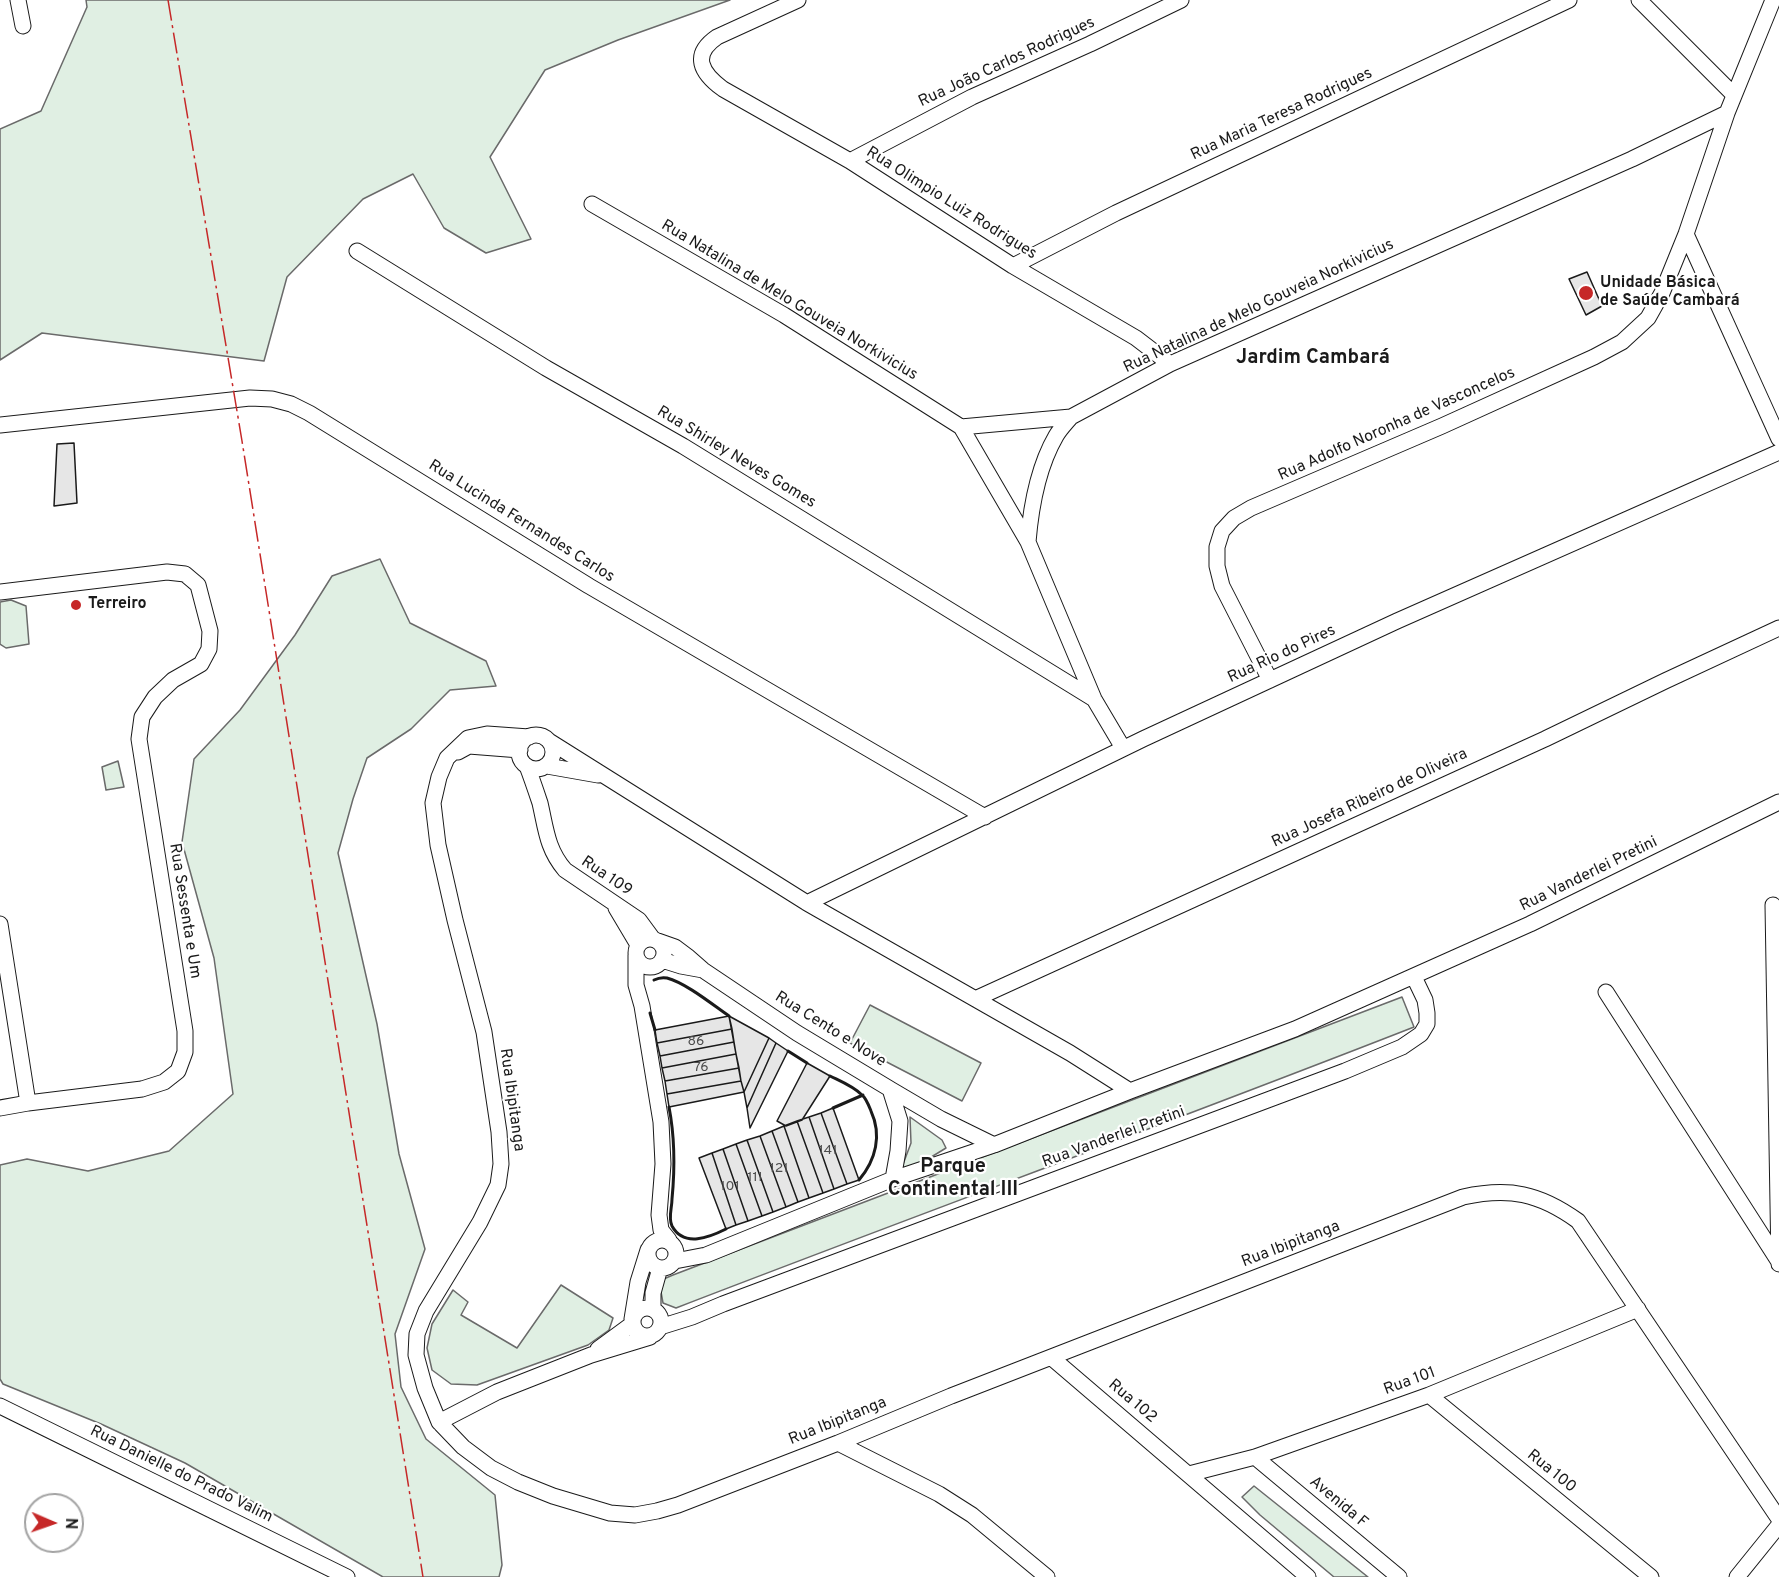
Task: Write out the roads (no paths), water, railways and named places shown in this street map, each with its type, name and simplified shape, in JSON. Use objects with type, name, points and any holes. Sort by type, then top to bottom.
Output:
[{"type":"street","points":[[18,0],[23,26]]},
{"type":"street","name":"Rua Olimpio Luiz Rodrigues","points":[[798,0],[706,44],[702,56],[703,69],[710,80],[850,161],[1013,266],[1118,327],[1170,364]]},
{"type":"street","name":"Rua João Carlos Rodrigues","points":[[850,161],[972,97],[1181,0]]},
{"type":"street","name":"Rua Maria Teresa Rodrigues","points":[[1013,266],[1116,213],[1569,0]]},
{"type":"street","points":[[1639,0],[1734,95]]},
{"type":"street","name":"Rua Adolfo Noronha de Vasconcelos","points":[[1270,680],[1222,586],[1217,566],[1217,547],[1222,531],[1234,518],[1251,508],[1464,417],[1594,357],[1622,342],[1648,318],[1662,293],[1686,234],[1727,113],[1773,0]]},
{"type":"street","name":"Rua Natalina de Melo Gouveia Norkivicius","points":[[592,204],[784,315],[961,426],[1071,417],[1170,364],[1621,164],[1727,113]]},
{"type":"street","points":[[1686,234],[1779,439]]},
{"type":"street","name":"Rua Shirley Neves Gomes","points":[[357,251],[546,368],[682,446],[1094,699]]},
{"type":"street","name":"Rua Lucinda Fernandes Carlos","points":[[0,425],[250,398],[272,399],[291,404],[370,450],[589,586],[985,817]]},
{"type":"street","points":[[1028,542],[1030,510],[1038,483],[1056,436],[1071,417]]},
{"type":"street","points":[[961,426],[1028,542],[1094,699],[1123,748]]},
{"type":"street","name":"Rua Rio do Pires","points":[[807,903],[1123,748],[1397,621],[1779,452]]},
{"type":"street","name":"Rua Sessenta e Um","points":[[0,592],[167,572],[185,574],[198,585],[210,630],[209,649],[201,664],[173,680],[155,697],[142,717],[139,740],[185,1031],[185,1053],[178,1071],[164,1082],[142,1089],[0,1108]]},
{"type":"street","name":"Rua Josefa Ribeiro de Oliveira","points":[[975,999],[1545,739],[1779,628]]},
{"type":"street","name":"Rua Ibipitanga","points":[[529,737],[487,734],[468,738],[447,758],[439,777],[433,803],[438,845],[484,1032],[499,1131],[501,1164],[498,1185],[480,1222],[426,1311],[417,1334],[416,1355],[425,1388],[439,1422],[463,1448],[491,1468],[553,1496],[610,1512],[635,1515],[657,1511],[838,1443],[951,1396],[1463,1197],[1484,1193],[1513,1193],[1558,1207],[1578,1221],[1779,1519]]},
{"type":"street","points":[[604,776],[539,767],[522,761],[521,745],[529,737],[540,736],[549,741],[807,903],[1070,1053],[1130,1091]]},
{"type":"street","points":[[539,767],[553,756],[549,741]]},
{"type":"street","points":[[447,758],[469,746],[520,750]]},
{"type":"street","name":"Rua 109","points":[[539,767],[540,803],[547,838],[556,860],[565,870],[639,920],[646,945],[675,947],[704,970]]},
{"type":"street","name":"Rua Vanderlei Pretini","points":[[673,1249],[706,1255],[893,1179],[994,1145],[1295,1029],[1530,924],[1779,802]]},
{"type":"street","points":[[1773,904],[1779,1263]]},
{"type":"street","points":[[0,924],[28,1103]]},
{"type":"street","points":[[642,1006],[647,979],[664,953],[662,946],[646,945]]},
{"type":"street","points":[[646,945],[638,962],[644,966],[651,967],[660,962],[704,970]]},
{"type":"street","points":[[646,945],[636,986],[642,1006],[662,1122],[663,1164],[659,1215],[661,1230],[673,1249]]},
{"type":"street","name":"Rua Cento e Nove","points":[[704,970],[797,1033],[890,1089],[900,1121],[893,1179]]},
{"type":"street","name":"Rua Vanderlei Pretini","points":[[656,1322],[692,1317],[1345,1071],[1402,1047],[1421,1034],[1427,1024],[1425,1000],[1414,977]]},
{"type":"street","points":[[1606,992],[1779,1263]]},
{"type":"street","points":[[890,1089],[941,1119],[994,1145]]},
{"type":"street","points":[[662,1194],[652,1225],[650,1262],[654,1266],[666,1268],[673,1249]]},
{"type":"street","points":[[656,1322],[638,1335],[634,1330],[632,1321],[638,1282],[650,1246],[661,1239],[673,1249]]},
{"type":"street","points":[[656,1322],[653,1293],[660,1268]]},
{"type":"street","points":[[591,1355],[632,1321],[637,1311],[644,1308],[656,1322]]},
{"type":"street","name":"Rua 101","points":[[1189,1474],[1255,1457],[1428,1395],[1638,1309]]},
{"type":"street","points":[[439,1422],[497,1392],[591,1355],[656,1322]]},
{"type":"street","name":"Rua 102","points":[[1052,1358],[1189,1474]]},
{"type":"street","name":"Rua 100","points":[[1428,1395],[1651,1577]]},
{"type":"street","name":"Rua Danielle do Prado Valim","points":[[0,1406],[347,1577]]},
{"type":"street","points":[[838,1443],[939,1494],[972,1515],[1047,1577]]},
{"type":"street","name":"Avenida F","points":[[1255,1457],[1399,1577]]},
{"type":"street","points":[[1189,1474],[1308,1577]]},
{"type":"street","points":[[1737,1577],[1779,1526]]},
{"type":"place","name":"Unidade Básica de Saúde Cambará","points":[[1586,293]]},
{"type":"place","name":"Terreiro","points":[[76,605]]},
{"type":"district","name":"Jardim Cambará","points":[[1313,359]]},
{"type":"district","name":"Parque Continental III","points":[[953,1180]]}]
